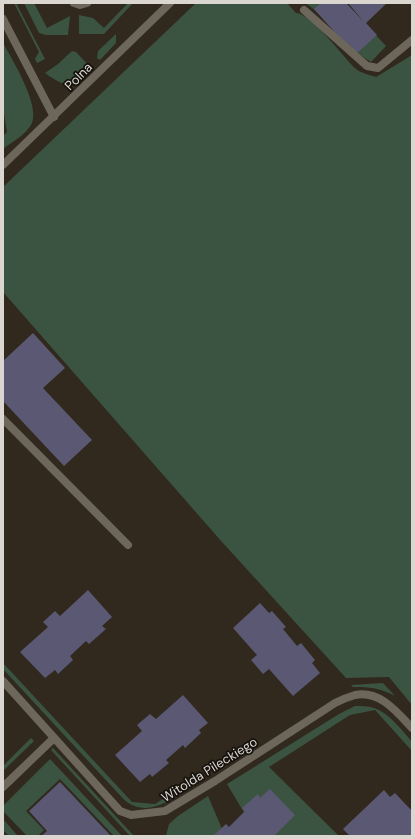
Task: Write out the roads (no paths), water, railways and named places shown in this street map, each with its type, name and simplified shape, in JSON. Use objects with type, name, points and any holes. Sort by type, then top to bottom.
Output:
[{"type":"street","points":[[74,3],[80,5],[87,3]]},
{"type":"street","name":"Polna","points":[[3,165],[170,3]]},
{"type":"street","points":[[304,10],[367,66],[378,68],[412,40]]},
{"type":"street","points":[[3,19],[54,117]]},
{"type":"street","points":[[3,419],[128,545]]},
{"type":"street","name":"Witolda Pileckiego","points":[[3,682],[120,810],[131,815],[165,811],[215,781],[335,703],[349,697],[357,695],[380,698],[396,711],[412,728]]},
{"type":"street","points":[[3,787],[54,738]]}]
